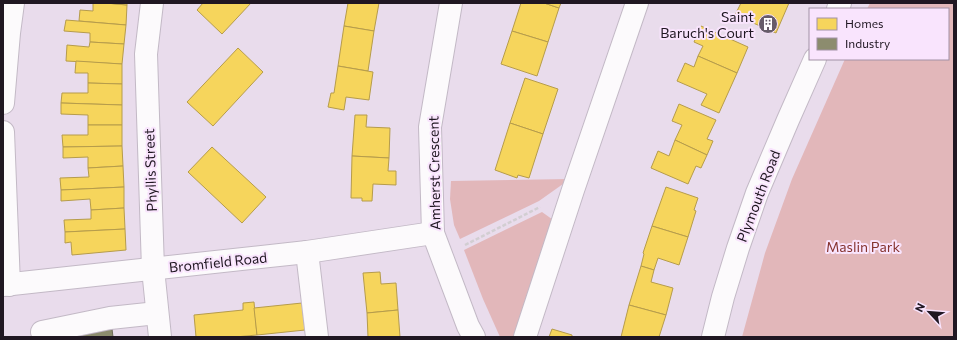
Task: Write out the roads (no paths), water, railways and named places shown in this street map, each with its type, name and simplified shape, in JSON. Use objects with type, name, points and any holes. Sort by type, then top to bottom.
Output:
[{"type":"street","points":[[3,103],[13,3]]},
{"type":"street","name":"Phyllis Street","points":[[152,3],[146,54],[153,269],[160,337]]},
{"type":"street","name":"Amherst Crescent","points":[[451,3],[430,127],[433,233],[468,326],[474,337]]},
{"type":"street","points":[[525,337],[573,190],[637,3]]},
{"type":"street","name":"Plymouth Road","points":[[713,337],[732,269],[757,193],[815,60]]},
{"type":"street","points":[[3,132],[6,285]]},
{"type":"street","name":"Bromfield Road","points":[[6,285],[307,252],[433,233]]},
{"type":"street","points":[[307,252],[317,337]]},
{"type":"street","points":[[42,332],[110,318],[157,313]]},
{"type":"place","name":"Saint Baruch's Court","points":[[768,24]]},
{"type":"park label","name":"Maslin Park","points":[[863,246]]}]
